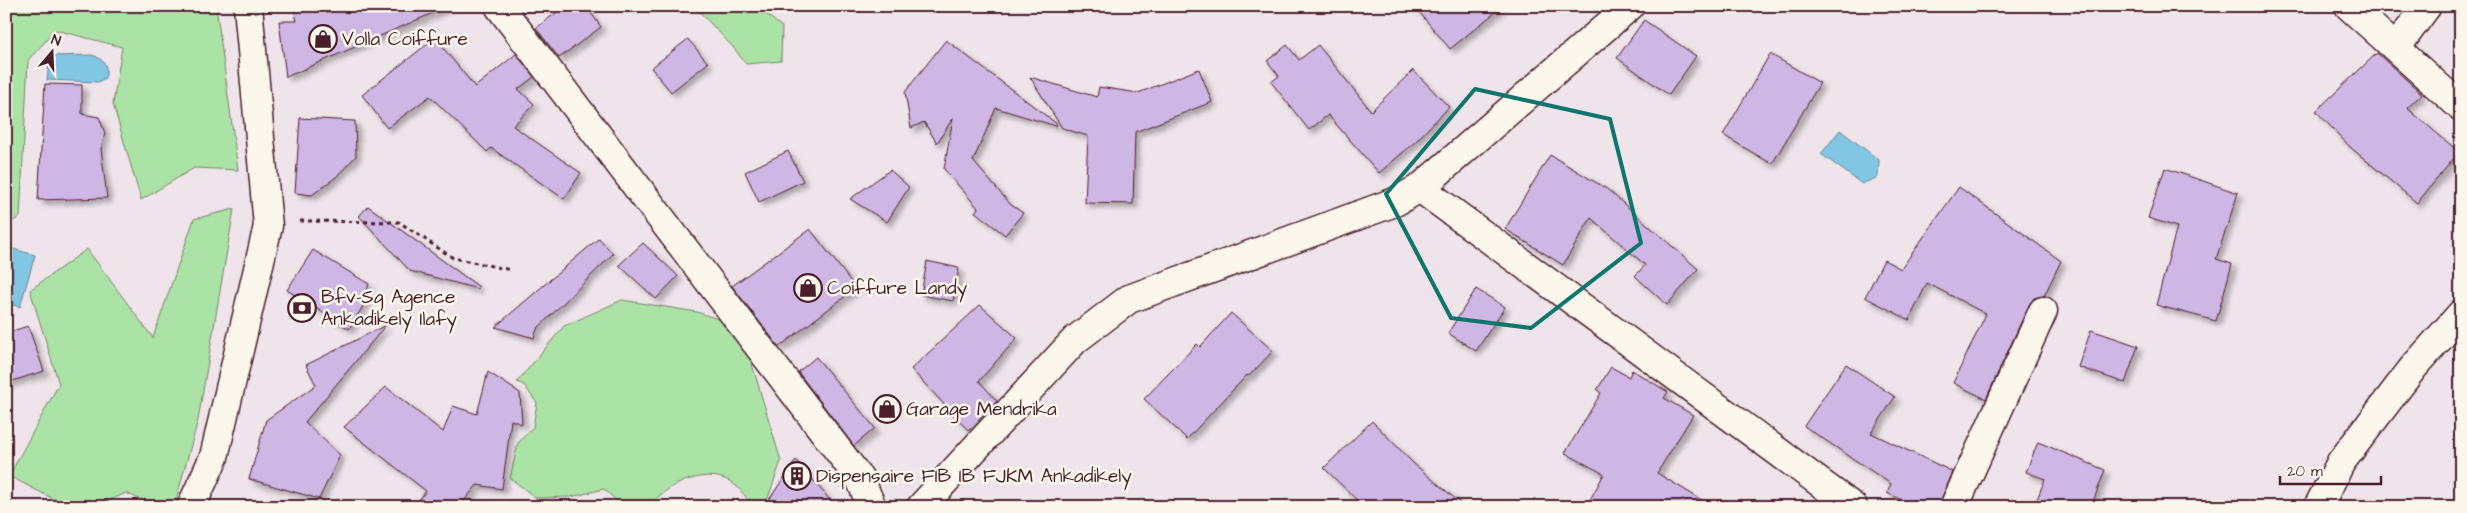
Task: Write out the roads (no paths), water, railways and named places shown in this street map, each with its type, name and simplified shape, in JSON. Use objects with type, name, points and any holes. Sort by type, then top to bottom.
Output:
[{"type":"street","points":[[191,507],[214,457],[268,226],[248,6]]},
{"type":"street","points":[[499,6],[860,480],[872,507]]},
{"type":"street","points":[[921,507],[1075,340],[1129,299],[1395,202],[1420,188],[1630,6]]},
{"type":"street","points":[[2349,6],[2461,108]]},
{"type":"street","points":[[2396,48],[2427,6]]},
{"type":"street","points":[[1420,188],[1853,507]]},
{"type":"street","points":[[1954,507],[2042,311]]},
{"type":"street","points":[[2318,507],[2341,462],[2413,368],[2461,314]]},
{"type":"water","points":[[92,55],[100,59],[106,67],[105,78],[98,82],[47,80],[50,56]]},
{"type":"water","points":[[1840,130],[1879,160],[1878,177],[1862,184],[1821,154]]},
{"type":"water","points":[[6,247],[35,255],[20,307],[6,303]]},
{"type":"place","name":"Volla Coiffure","points":[[323,39]]},
{"type":"place","name":"Coiffure Landy","points":[[808,288]]},
{"type":"place","name":"Bfv-Sg Agence Ankadikely Ilafy","points":[[302,308]]},
{"type":"place","name":"Garage Mendrika","points":[[887,409]]},
{"type":"place","name":"Dispensaire FIB IB FJKM Ankadikely","points":[[797,476]]}]
